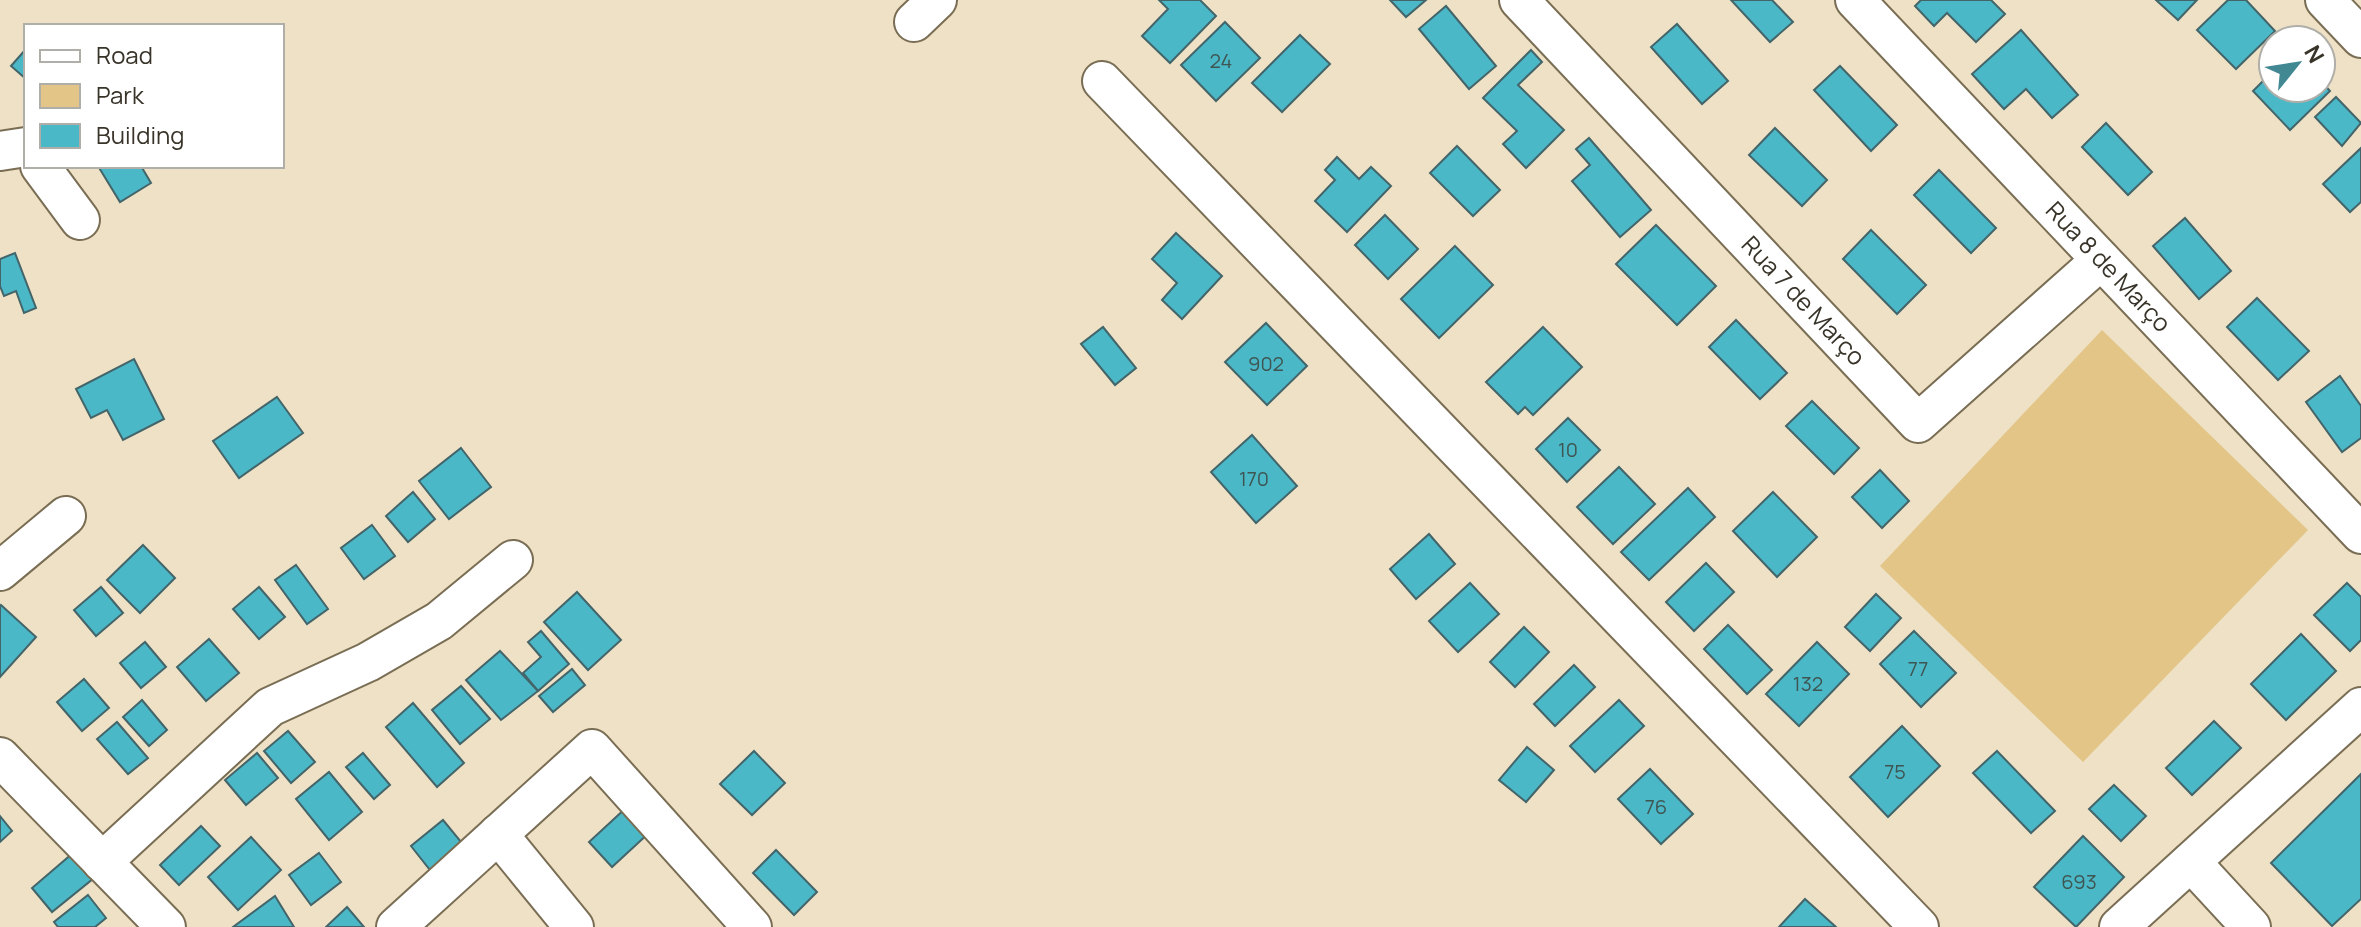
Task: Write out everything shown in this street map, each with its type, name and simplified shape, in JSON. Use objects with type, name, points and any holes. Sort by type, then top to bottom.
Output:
[{"type":"street","name":"Rua 7 de Março","points":[[1519,0],[1918,423],[2101,260]]},
{"type":"street","name":"Rua 8 de Março","points":[[1855,0],[2361,534]]},
{"type":"street","points":[[2325,0],[2361,38]]},
{"type":"street","points":[[1102,81],[1919,927]]},
{"type":"street","points":[[0,151],[24,147]]},
{"type":"street","points":[[41,168],[80,220]]},
{"type":"street","points":[[0,571],[66,516]]},
{"type":"street","points":[[102,862],[270,707],[368,662],[439,621],[513,560]]},
{"type":"street","points":[[2119,927],[2361,707]]},
{"type":"street","points":[[396,927],[592,749],[752,927]]},
{"type":"street","points":[[0,757],[166,927]]},
{"type":"street","points":[[498,834],[574,927]]},
{"type":"street","points":[[2191,862],[2251,927]]},
{"type":"green space","points":[[2102,330],[2308,530],[2083,762],[1880,566]]},
{"type":"building","points":[[1159,0],[1200,0],[1216,16],[1170,63],[1142,36],[1168,9]]},
{"type":"building","points":[[1390,0],[1426,0],[1406,17]]},
{"type":"building","points":[[1731,0],[1772,0],[1793,22],[1770,42]]},
{"type":"building","points":[[1921,0],[1991,0],[2005,14],[1976,42],[1947,13],[1934,26],[1915,6]]},
{"type":"building","points":[[2156,0],[2197,0],[2178,20]]},
{"type":"building","points":[[2228,0],[2246,0],[2268,24],[2257,24],[2257,49],[2236,69],[2197,30]]},
{"type":"building","points":[[1446,6],[1496,66],[1469,89],[1419,29]]},
{"type":"building","points":[[1225,22],[1260,58],[1216,101],[1181,65]]},
{"type":"building","points":[[1677,24],[1728,81],[1702,104],[1651,47]]},
{"type":"building","points":[[2021,30],[2078,95],[2052,118],[2026,89],[2004,109],[1972,74]]},
{"type":"building","points":[[1300,35],[1330,64],[1282,112],[1252,83]]},
{"type":"building","points":[[1531,50],[1542,62],[1518,85],[1564,130],[1526,168],[1503,144],[1517,131],[1483,98]]},
{"type":"building","points":[[24,51],[24,77],[11,66]]},
{"type":"building","points":[[1840,66],[1897,125],[1871,151],[1814,90]]},
{"type":"building","points":[[2337,98],[2361,123],[2342,146],[2315,117],[2329,104],[2337,104]]},
{"type":"building","points":[[2265,104],[2317,104],[2290,130]]},
{"type":"building","points":[[2106,123],[2152,172],[2128,195],[2082,147]]},
{"type":"building","points":[[1775,128],[1827,180],[1802,206],[1749,155]]},
{"type":"building","points":[[1589,138],[1651,210],[1620,237],[1572,181],[1590,165],[1576,149]]},
{"type":"building","points":[[1457,146],[1500,190],[1473,216],[1430,173]]},
{"type":"building","points":[[2361,148],[2361,202],[2350,212],[2323,184]]},
{"type":"building","points":[[1337,157],[1359,179],[1371,167],[1391,186],[1347,232],[1315,201],[1335,180],[1325,170]]},
{"type":"building","points":[[99,168],[142,168],[151,183],[120,202]]},
{"type":"building","points":[[1939,170],[1996,228],[1971,253],[1914,195]]},
{"type":"building","points":[[1385,215],[1418,249],[1388,279],[1355,245]]},
{"type":"building","points":[[2185,218],[2231,271],[2199,299],[2153,246]]},
{"type":"building","points":[[1656,225],[1716,286],[1677,325],[1616,264]]},
{"type":"building","points":[[1871,230],[1926,285],[1897,314],[1843,259]]},
{"type":"building","points":[[1176,233],[1222,276],[1182,319],[1162,300],[1177,283],[1152,259]]},
{"type":"building","points":[[1455,246],[1493,285],[1439,338],[1401,299]]},
{"type":"building","points":[[15,253],[36,308],[24,313],[16,291],[4,296],[0,286],[0,259]]},
{"type":"building","points":[[2257,298],[2309,351],[2278,380],[2227,327]]},
{"type":"building","points":[[1736,320],[1787,373],[1760,399],[1709,347]]},
{"type":"building","points":[[1266,323],[1307,366],[1267,405],[1225,362]]},
{"type":"building","points":[[1103,327],[1136,368],[1115,385],[1081,344]]},
{"type":"building","points":[[1543,327],[1582,367],[1533,415],[1525,407],[1518,414],[1486,382]]},
{"type":"building","points":[[134,359],[164,419],[123,440],[107,410],[91,418],[76,389]]},
{"type":"building","points":[[2340,376],[2361,406],[2361,438],[2342,452],[2306,402]]},
{"type":"building","points":[[277,397],[303,433],[239,478],[213,441]]},
{"type":"building","points":[[1812,401],[1859,448],[1834,474],[1786,426]]},
{"type":"building","points":[[1568,418],[1600,450],[1567,482],[1536,449]]},
{"type":"building","points":[[1252,435],[1297,486],[1256,523],[1211,472]]},
{"type":"building","points":[[461,448],[491,487],[449,519],[419,481]]},
{"type":"building","points":[[1619,467],[1655,504],[1613,544],[1577,507]]},
{"type":"building","points":[[1880,470],[1909,501],[1882,528],[1852,497]]},
{"type":"building","points":[[1688,488],[1715,517],[1649,580],[1621,552]]},
{"type":"building","points":[[413,492],[435,519],[408,542],[386,516]]},
{"type":"building","points":[[1773,492],[1817,537],[1777,577],[1733,531]]},
{"type":"building","points":[[372,525],[395,556],[364,579],[341,548]]},
{"type":"building","points":[[1429,534],[1455,564],[1416,599],[1390,569]]},
{"type":"building","points":[[143,545],[175,578],[140,613],[107,580]]},
{"type":"building","points":[[1706,563],[1734,592],[1694,631],[1666,602]]},
{"type":"building","points":[[296,565],[328,609],[307,624],[275,580]]},
{"type":"building","points":[[1470,583],[1499,614],[1458,652],[1429,621]]},
{"type":"building","points":[[2347,583],[2361,597],[2361,640],[2350,651],[2314,615]]},
{"type":"building","points":[[101,587],[123,613],[96,636],[74,610]]},
{"type":"building","points":[[259,587],[285,617],[259,639],[233,609]]},
{"type":"building","points":[[577,592],[621,640],[588,670],[544,622]]},
{"type":"building","points":[[1876,594],[1901,618],[1870,651],[1845,627]]},
{"type":"building","points":[[0,606],[36,637],[0,677]]},
{"type":"building","points":[[1728,625],[1772,670],[1747,694],[1704,649]]},
{"type":"building","points":[[1524,627],[1549,652],[1515,687],[1490,662]]},
{"type":"building","points":[[541,631],[569,664],[538,691],[523,673],[541,657],[528,642]]},
{"type":"building","points":[[1914,631],[1956,673],[1921,707],[1880,664]]},
{"type":"building","points":[[2301,634],[2336,671],[2286,720],[2251,684]]},
{"type":"building","points":[[209,639],[239,673],[206,701],[177,667]]},
{"type":"building","points":[[145,642],[166,667],[141,688],[120,663]]},
{"type":"building","points":[[1817,642],[1849,674],[1799,726],[1766,694]]},
{"type":"building","points":[[500,651],[538,691],[501,720],[466,680]]},
{"type":"building","points":[[1574,665],[1595,687],[1555,726],[1534,704]]},
{"type":"building","points":[[572,669],[585,685],[553,712],[539,696]]},
{"type":"building","points":[[84,679],[109,708],[82,731],[57,702]]},
{"type":"building","points":[[461,686],[490,719],[460,744],[432,710]]},
{"type":"building","points":[[142,700],[167,730],[149,746],[123,717]]},
{"type":"building","points":[[1619,700],[1644,726],[1595,772],[1570,746]]},
{"type":"building","points":[[413,703],[464,763],[437,787],[386,727]]},
{"type":"building","points":[[2214,721],[2241,748],[2192,795],[2166,768]]},
{"type":"building","points":[[117,722],[148,758],[128,774],[97,739]]},
{"type":"building","points":[[1902,726],[1940,766],[1888,817],[1850,777]]},
{"type":"building","points":[[288,731],[315,762],[291,783],[264,751]]},
{"type":"building","points":[[1527,747],[1554,770],[1526,802],[1499,780]]},
{"type":"building","points":[[754,751],[785,783],[752,815],[720,784]]},
{"type":"building","points":[[1997,751],[2055,811],[2031,833],[1973,773]]},
{"type":"building","points":[[257,753],[278,778],[246,805],[225,780]]},
{"type":"building","points":[[363,753],[390,785],[374,799],[346,767]]},
{"type":"building","points":[[1650,769],[1693,814],[1661,844],[1618,799]]},
{"type":"building","points":[[329,772],[362,812],[329,840],[296,799]]},
{"type":"building","points":[[2361,774],[2361,899],[2332,926],[2271,863]]},
{"type":"building","points":[[2114,785],[2146,816],[2121,841],[2089,809]]},
{"type":"building","points":[[627,807],[650,832],[612,867],[589,842]]},
{"type":"building","points":[[0,816],[12,831],[0,842]]},
{"type":"building","points":[[443,820],[462,843],[430,870],[411,846]]},
{"type":"building","points":[[201,826],[220,846],[179,885],[160,865]]},
{"type":"building","points":[[2083,836],[2124,877],[2076,927],[2034,887]]},
{"type":"building","points":[[251,837],[281,870],[238,910],[208,877]]},
{"type":"building","points":[[776,850],[817,892],[794,915],[753,873]]},
{"type":"building","points":[[73,853],[94,878],[52,912],[32,888]]},
{"type":"building","points":[[319,853],[341,882],[311,905],[289,875]]},
{"type":"building","points":[[88,895],[106,918],[95,927],[58,927],[54,922]]},
{"type":"building","points":[[275,896],[294,927],[233,927]]},
{"type":"building","points":[[1805,899],[1836,927],[1779,927]]},
{"type":"building","points":[[347,907],[364,927],[326,927]]}]
